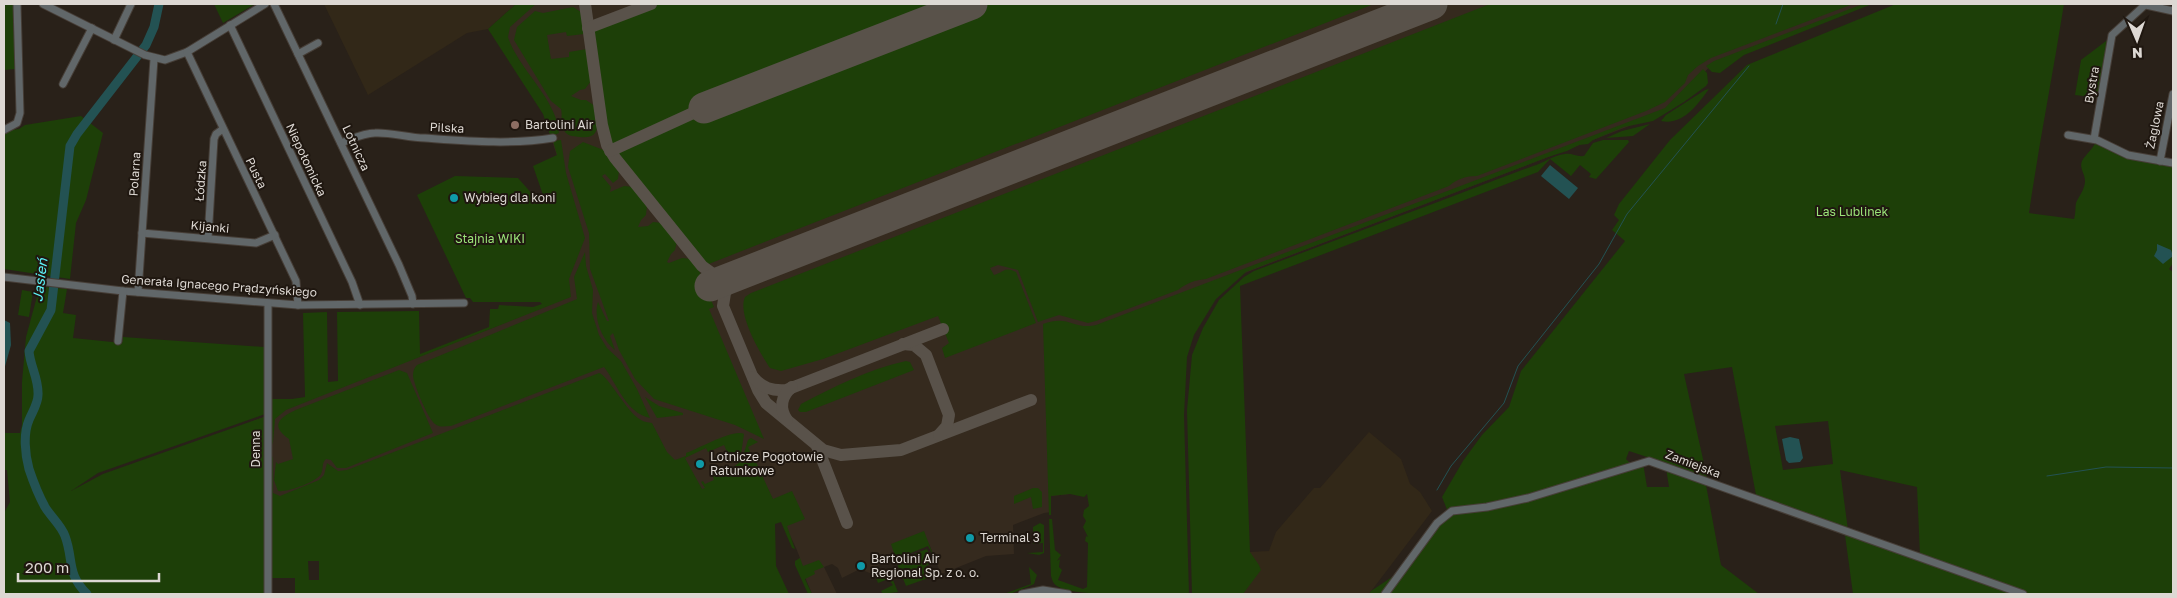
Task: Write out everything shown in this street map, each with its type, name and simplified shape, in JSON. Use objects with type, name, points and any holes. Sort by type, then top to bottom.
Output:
[{"type":"street","points":[[4,130],[17,123],[20,109],[17,4]]},
{"type":"street","points":[[43,4],[154,59],[168,59],[187,52],[265,4]]},
{"type":"street","points":[[114,40],[131,4]]},
{"type":"street","name":"Lotnicza","points":[[274,4],[399,265],[412,296],[413,304]]},
{"type":"street","points":[[2146,4],[2173,10]]},
{"type":"street","name":"Bystra","points":[[2094,139],[2112,35],[2146,4]]},
{"type":"street","name":"Niepołomicka","points":[[230,25],[352,282],[360,305]]},
{"type":"street","points":[[63,84],[92,28]]},
{"type":"street","points":[[298,54],[318,42]]},
{"type":"street","name":"Pusta","points":[[187,52],[296,281],[298,305]]},
{"type":"street","name":"Polarna","points":[[138,292],[154,59]]},
{"type":"street","name":"Żaglowa","points":[[2160,161],[2173,94]]},
{"type":"street","name":"Łódzka","points":[[208,238],[214,139],[216,134],[223,129]]},
{"type":"street","name":"Pilska","points":[[342,143],[375,133],[480,141],[522,142],[553,138]]},
{"type":"street","points":[[2068,135],[2094,139],[2128,155],[2173,163]]},
{"type":"street","name":"Kijanki","points":[[142,233],[256,243],[275,235]]},
{"type":"street","name":"Generała Ignacego Prądzyńskiego","points":[[4,276],[123,291],[298,305],[464,303]]},
{"type":"street","points":[[118,341],[123,291]]},
{"type":"street","name":"Denna","points":[[268,303],[268,594]]},
{"type":"street","name":"Zamiejska","points":[[1385,594],[1442,518],[1452,511],[1487,507],[1528,498],[1649,461],[2023,594]]},
{"type":"street","points":[[1022,594],[1043,590],[1068,594]]},
{"type":"shaded area","points":[[324,4],[516,4],[488,29],[467,33],[368,95]]},
{"type":"shaded area","points":[[532,4],[1868,4],[1710,66],[1671,110],[1090,332],[1070,494],[1051,496],[1051,512],[1013,525],[1014,554],[986,556],[941,574],[929,544],[886,561],[884,557],[881,558],[883,563],[877,566],[872,574],[860,569],[842,578],[838,568],[832,564],[824,567],[837,594],[812,594],[798,560],[800,558],[796,548],[759,471],[691,497],[327,479],[265,503],[79,489],[502,324],[570,295],[566,283],[584,239],[545,119],[549,108],[501,31]]},
{"type":"shaded area","points":[[1369,432],[1401,459],[1410,484],[1420,492],[1432,511],[1369,594],[1240,594],[1250,552],[1269,551],[1276,532],[1314,488],[1320,488]]},
{"type":"green space","points":[[4,4],[13,4],[15,69],[4,70]]},
{"type":"green space","points":[[214,4],[255,4],[223,23]]},
{"type":"green space","points":[[516,4],[536,4],[510,27],[508,37],[520,61],[552,108],[557,120],[559,133],[552,136],[543,114],[488,29]]},
{"type":"green space","points":[[658,4],[1374,4],[706,265],[619,157],[611,144],[606,130],[592,30],[598,26]]},
{"type":"green space","points":[[1490,4],[1853,4],[1711,58],[1688,75],[1685,83],[1665,102],[1646,111],[1477,176],[1462,178],[1449,186],[1206,279],[1191,282],[1178,290],[1096,321],[1088,323],[1059,315],[1038,322],[1018,270],[998,265],[990,268],[994,275],[1007,270],[1016,272],[1036,323],[945,358],[942,348],[949,343],[938,316],[823,359],[781,371],[770,368],[751,333],[743,304],[745,297],[751,293]]},
{"type":"green space","points":[[1863,4],[1872,4],[1744,55],[1720,73],[1712,72],[1706,66],[1714,61]]},
{"type":"green space","name":"Las Lublinek","points":[[1896,4],[2064,4],[2029,213],[2074,219],[2076,203],[2085,184],[2081,166],[2082,161],[2096,142],[2173,166],[2173,263],[2169,269],[2173,272],[2173,594],[1853,594],[1845,535],[1916,559],[1920,555],[1917,487],[1840,470],[1848,530],[1756,495],[1732,367],[1684,374],[1707,477],[1629,451],[1626,459],[1635,468],[1643,463],[1647,487],[1669,487],[1666,468],[1706,485],[1721,565],[1759,594],[1369,594],[1413,563],[1448,512],[1442,497],[1463,461],[1482,435],[1509,407],[1521,371],[1625,241],[1612,230],[1619,220],[1614,215],[1619,204],[1670,140],[1747,65]],"holes":[[[1828,421],[1833,464],[1783,470],[1775,426]]]},
{"type":"green space","points":[[573,7],[581,12],[584,34],[567,36],[566,32],[547,35],[551,59],[569,57],[569,52],[587,49],[591,81],[585,89],[571,96],[586,100],[595,106],[597,128],[592,136],[587,137],[572,136],[565,132],[562,124],[561,109],[551,101],[514,40],[517,27],[535,11],[543,13]]},
{"type":"green space","points":[[2110,38],[2100,98],[2075,95],[2081,60]]},
{"type":"green space","points":[[1703,69],[1707,73],[1708,83],[1706,86],[1653,121],[1624,127],[1588,144],[1579,145],[1246,272],[1216,299],[1194,335],[1187,357],[1184,415],[1189,594],[1100,594],[1067,590],[1055,584],[1051,576],[1049,519],[1052,519],[1055,550],[1061,555],[1057,561],[1060,559],[1059,567],[1062,570],[1058,580],[1083,589],[1087,587],[1088,543],[1085,541],[1086,536],[1088,537],[1083,527],[1086,521],[1083,516],[1084,510],[1089,506],[1087,494],[1084,497],[1070,494],[1051,496],[1051,515],[1049,515],[1043,324],[1052,321],[1065,321],[1082,326],[1096,325],[1665,108]]},
{"type":"green space","points":[[1709,89],[1695,107],[1683,117],[1669,122],[1661,121],[1666,115]]},
{"type":"green space","points":[[81,116],[103,133],[86,200],[76,223],[70,279],[4,269],[4,131],[19,129],[25,125]]},
{"type":"green space","points":[[1650,124],[1633,136],[1606,138],[1622,131]]},
{"type":"green space","name":"Stajnia WIKI","points":[[561,140],[566,173],[585,238],[569,279],[571,297],[286,410],[275,419],[273,442],[270,450],[272,399],[305,397],[303,313],[327,312],[328,382],[338,381],[337,312],[419,311],[420,354],[489,327],[490,309],[498,309],[499,305],[533,307],[542,304],[540,302],[473,302],[470,298],[466,298],[417,195],[455,176],[518,178],[534,196],[543,195],[533,166],[557,155],[553,141]]},
{"type":"green space","points":[[1603,140],[1628,140],[1629,142],[1596,179],[1589,177],[1591,174],[1580,165],[1571,176],[1550,159],[1538,172],[1240,286],[1250,552],[1261,570],[1243,594],[1192,594],[1187,410],[1192,355],[1203,328],[1219,300],[1244,277],[1254,271],[1537,165],[1556,156],[1568,154],[1584,156],[1593,143]]},
{"type":"green space","points":[[583,142],[606,151],[619,170],[618,179],[613,183],[605,174],[602,176],[611,187],[610,192],[624,186],[633,187],[647,205],[646,215],[638,227],[648,226],[653,222],[662,223],[677,241],[675,250],[667,262],[682,258],[691,259],[698,268],[714,307],[709,309],[764,439],[735,425],[654,399],[635,379],[619,350],[613,333],[610,336],[615,350],[606,341],[598,322],[598,302],[607,321],[609,321],[590,269],[589,233],[568,167],[570,151]]},
{"type":"green space","points":[[585,252],[586,266],[593,290],[592,313],[599,335],[607,348],[621,361],[637,389],[650,418],[642,415],[628,404],[604,367],[451,426],[435,424],[425,409],[416,387],[413,376],[416,366],[577,299],[574,277]]},
{"type":"green space","points":[[35,286],[67,289],[63,313],[76,315],[73,338],[122,343],[123,337],[264,347],[265,414],[98,473],[71,491],[103,474],[264,417],[267,594],[4,594],[4,513],[10,502],[7,470],[4,470],[4,433],[20,433],[22,425],[22,382],[26,337],[39,289],[35,288]]},
{"type":"green space","points":[[22,290],[33,292],[29,317],[18,315]]},
{"type":"green space","points":[[910,362],[914,370],[806,412],[798,410],[801,404],[852,379],[892,364]]},
{"type":"green space","points":[[399,370],[407,373],[433,433],[346,468],[337,468],[331,460],[326,459],[321,474],[314,480],[294,489],[278,491],[274,480],[276,462],[278,464],[293,459],[289,439],[279,430],[278,425],[282,418],[298,409]]},
{"type":"green space","points":[[599,373],[603,375],[636,416],[642,421],[652,423],[667,452],[675,460],[724,436],[744,434],[741,454],[732,463],[729,457],[724,459],[723,456],[728,454],[724,445],[708,452],[706,448],[685,458],[702,489],[705,488],[701,482],[703,481],[705,484],[714,480],[713,476],[726,474],[725,471],[739,462],[748,440],[751,438],[758,442],[748,447],[752,456],[757,454],[758,458],[755,460],[773,499],[792,491],[805,519],[787,526],[795,549],[792,548],[781,522],[775,524],[776,566],[789,594],[295,594],[295,578],[270,578],[271,454],[273,458],[273,493],[280,496],[319,480],[324,475],[327,463],[338,471],[347,470]],"holes":[[[308,561],[319,561],[319,580],[309,580]]]},
{"type":"green space","points":[[645,397],[659,406],[683,413],[683,415],[657,418]]},
{"type":"green space","points":[[1033,488],[1038,488],[1042,492],[1042,507],[1033,509],[1031,497],[1014,504],[1014,496]]},
{"type":"green space","points":[[1040,523],[1044,525],[1044,553],[1039,555],[1027,553],[1043,552],[1043,543],[1033,544],[1033,527]]},
{"type":"green space","points":[[924,531],[934,557],[928,546],[896,559],[891,544]]},
{"type":"green space","points":[[927,549],[932,563],[926,566],[929,574],[934,576],[906,586],[896,561]]},
{"type":"green space","points":[[800,558],[803,566],[819,560],[824,567],[814,571],[815,574],[805,579],[812,594],[808,594],[795,565],[795,561]]},
{"type":"green space","points":[[1029,567],[1037,575],[1034,584],[1010,594],[1004,594],[1031,584]]},
{"type":"green space","points":[[891,568],[891,572],[887,575],[893,580],[898,592],[883,594],[881,591],[893,585],[888,579],[878,583],[876,578],[887,573],[888,569]]},
{"type":"water","points":[[1550,165],[1578,188],[1569,199],[1541,176]]},
{"type":"water","points":[[2157,244],[2171,250],[2173,256],[2163,264],[2154,256]]},
{"type":"water","points":[[4,320],[10,323],[11,345],[4,370]]},
{"type":"water","points":[[1790,437],[1799,439],[1803,458],[1800,462],[1789,463],[1786,460],[1782,439]]},
{"type":"waterway","name":"Jasień","points":[[87,594],[73,573],[65,536],[47,511],[29,469],[25,444],[26,431],[38,395],[29,351],[51,310],[70,146],[77,134],[146,45],[154,27],[159,4]]},
{"type":"waterway","points":[[1776,24],[1783,4]]},
{"type":"waterway","points":[[1437,490],[1451,466],[1504,403],[1518,366],[1599,264],[1627,214],[1749,66]]},
{"type":"waterway","points":[[2047,476],[2106,467],[2173,468]]},
{"type":"taxiway","points":[[585,4],[602,125],[607,145],[615,158],[702,266],[713,274],[734,277]]},
{"type":"taxiway","points":[[588,28],[651,4]]},
{"type":"taxiway","points":[[610,151],[704,108]]},
{"type":"taxiway","points":[[734,277],[725,293],[723,306],[758,390],[766,403],[823,450],[841,455],[901,450],[1031,400]]},
{"type":"taxiway","points":[[753,377],[760,384],[768,388],[786,390],[943,329]]},
{"type":"taxiway","points":[[903,344],[914,345],[926,355],[949,415],[947,426],[939,435]]},
{"type":"taxiway","points":[[787,420],[784,416],[782,402],[785,394],[792,387]]},
{"type":"taxiway","points":[[817,446],[847,523]]},
{"type":"runway","points":[[704,108],[972,4]]},
{"type":"runway","points":[[710,286],[1432,4]]},
{"type":"place","name":"Bartolini Air","points":[[515,125]]},
{"type":"place","name":"Wybieg dla koni","points":[[454,198]]},
{"type":"place","name":"Lotnicze Pogotowie Ratunkowe","points":[[700,464]]},
{"type":"place","name":"Terminal 3","points":[[970,538]]},
{"type":"place","name":"Bartolini Air Regional Sp. z o. o.","points":[[861,566]]}]
